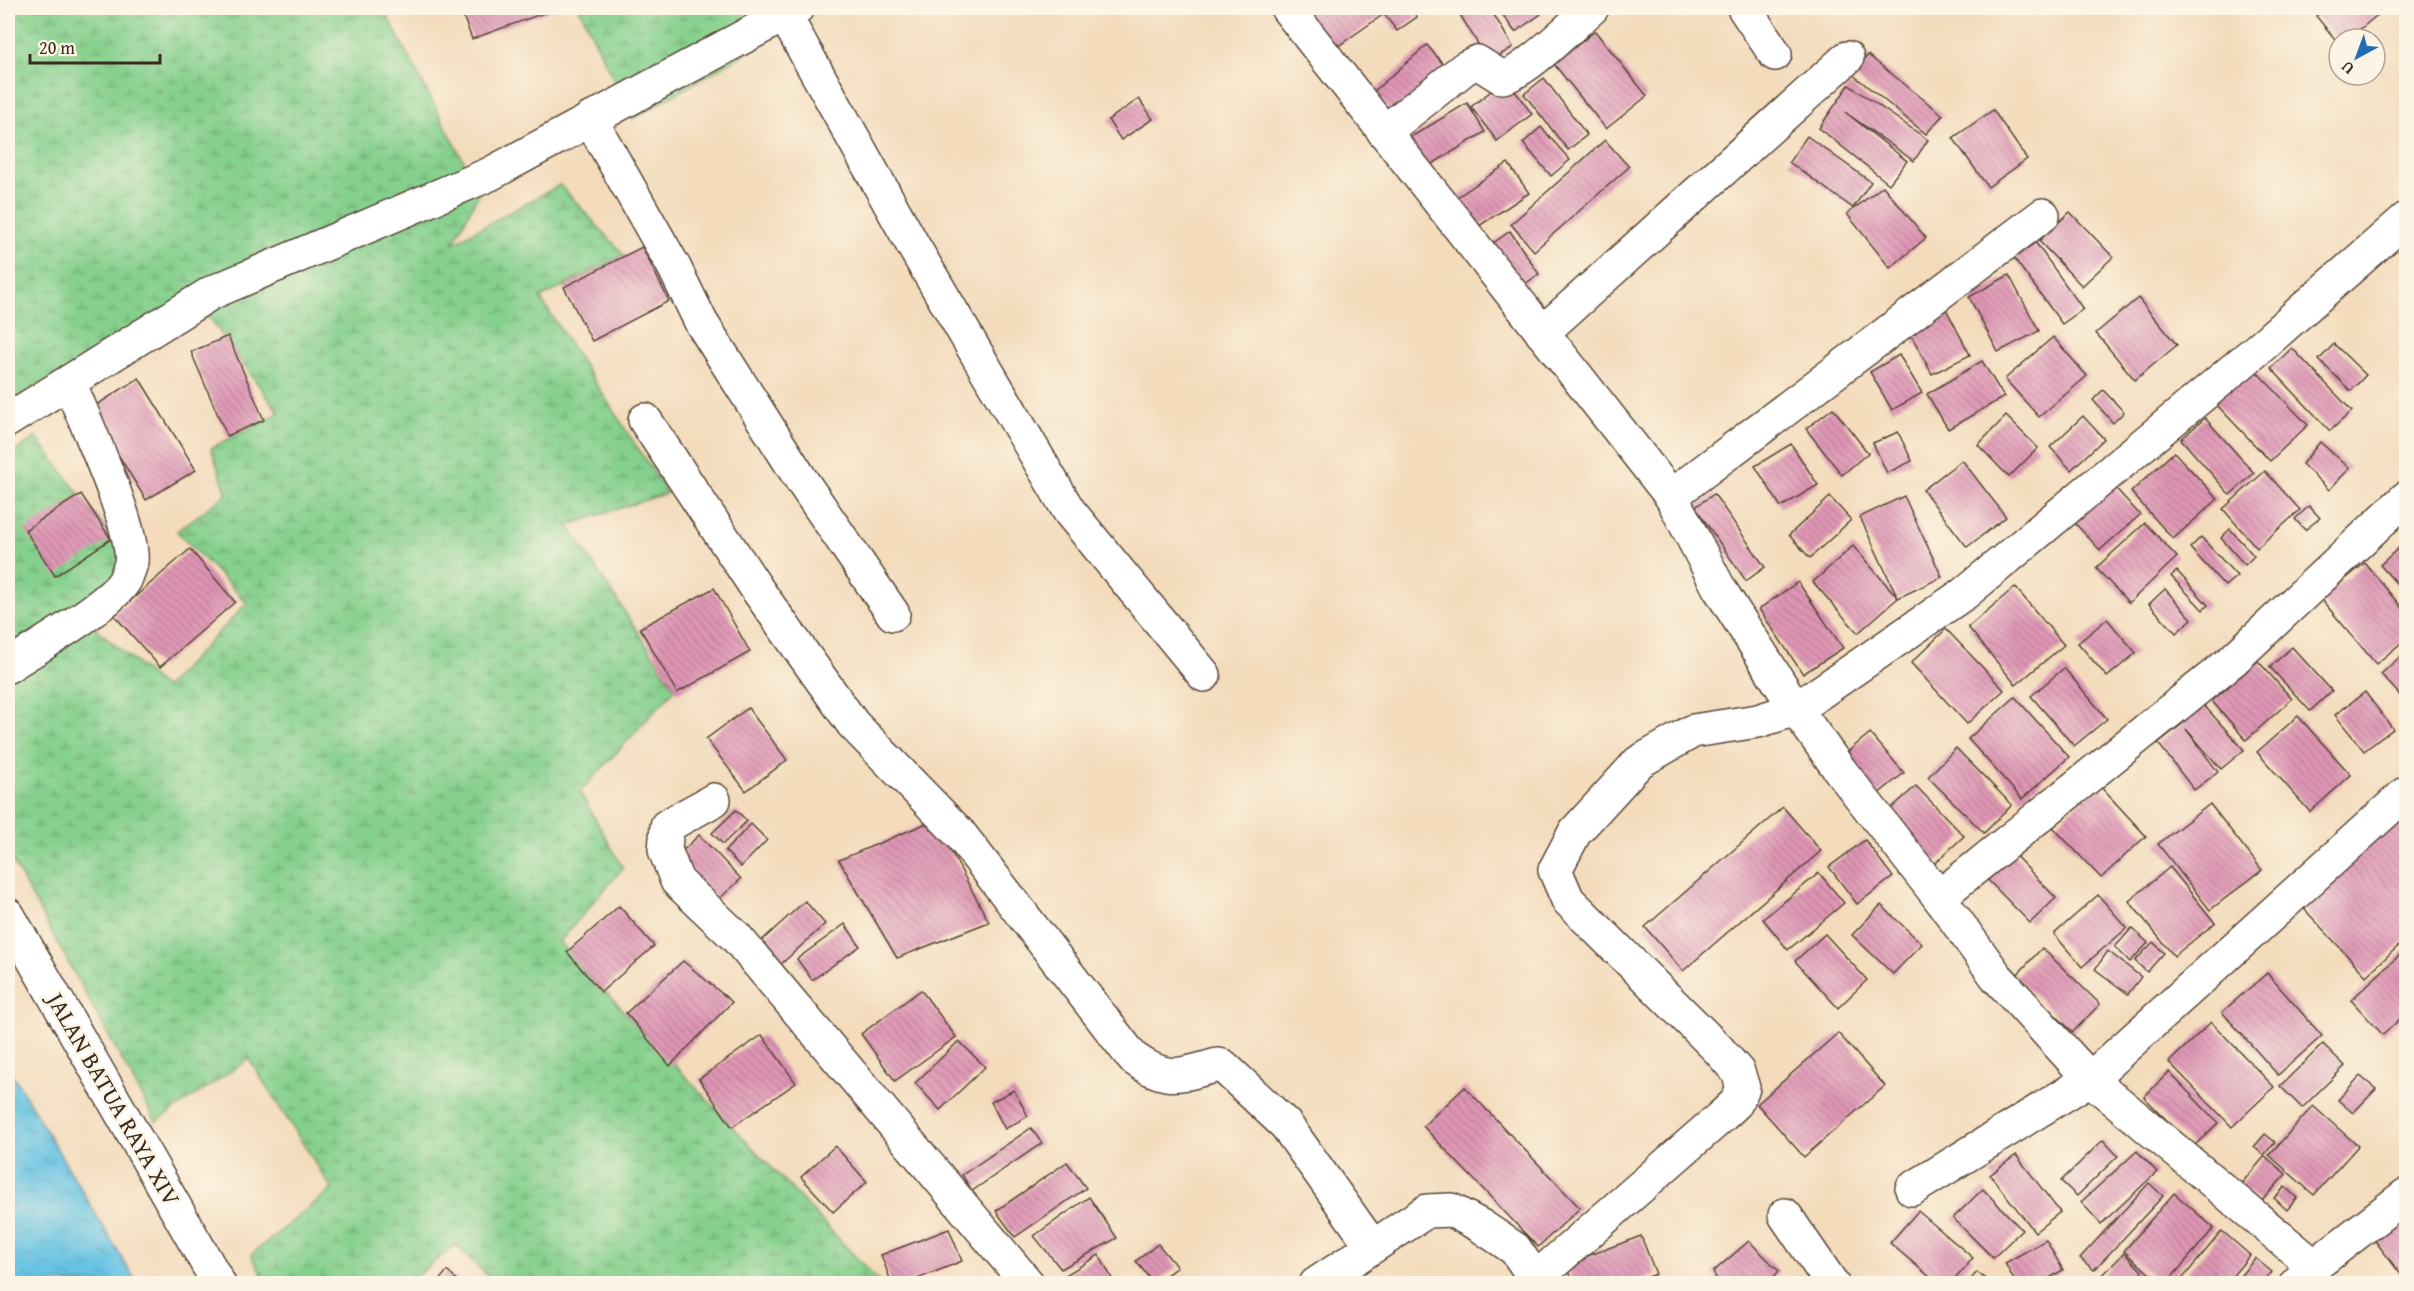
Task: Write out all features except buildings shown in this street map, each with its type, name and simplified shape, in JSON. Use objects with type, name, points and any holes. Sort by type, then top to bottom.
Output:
[{"type":"street","points":[[1287,8],[1671,496],[1719,588],[1796,709],[1839,769],[1939,897],[1996,976],[2091,1079],[2305,1275],[2406,1195]]},
{"type":"street","points":[[1384,132],[1465,68],[1477,62],[1488,71],[1501,77],[1522,69],[1592,8]]},
{"type":"street","points":[[1744,8],[1775,54]]},
{"type":"street","points":[[8,420],[212,293],[490,174],[791,11],[914,247],[1070,511],[1204,675]]},
{"type":"street","points":[[1542,333],[1847,58]]},
{"type":"street","points":[[590,119],[674,267],[701,322],[802,481],[893,614]]},
{"type":"street","points":[[1671,496],[2043,215]]},
{"type":"street","points":[[1316,1284],[1427,1211],[1451,1210],[1481,1226],[1515,1250],[1537,1281],[1722,1116],[1736,1102],[1743,1088],[1738,1072],[1718,1049],[1568,900],[1555,870],[1575,832],[1639,762],[1693,731],[1758,721],[1796,709],[1965,593],[2258,349],[2406,219]]},
{"type":"street","points":[[8,666],[115,592],[125,580],[131,562],[129,539],[118,504],[69,382]]},
{"type":"street","points":[[645,420],[759,592],[853,724],[960,834],[1133,1058],[1146,1067],[1162,1073],[1182,1075],[1218,1065],[1223,1066],[1286,1125],[1372,1246]]},
{"type":"street","points":[[1939,897],[2232,660],[2406,498]]},
{"type":"street","points":[[1912,1189],[2091,1079],[2406,792]]},
{"type":"street","points":[[714,800],[667,826],[665,850],[677,881],[744,945],[1028,1284]]},
{"type":"street","name":"JALAN BATUA RAYA XIV","points":[[8,915],[219,1284]]},
{"type":"street","points":[[1785,1215],[1832,1284]]},
{"type":"green space","points":[[8,8],[383,8],[480,192],[453,243],[560,185],[624,255],[540,298],[667,493],[568,525],[675,689],[580,792],[623,868],[559,942],[880,1283],[495,1283],[456,1245],[407,1283],[267,1283],[251,1255],[332,1189],[249,1059],[156,1122],[8,853],[8,457],[36,437],[134,566],[77,612],[165,688],[247,603],[177,531],[227,494],[211,448],[279,413],[209,317],[154,339],[8,421]]},
{"type":"green space","points":[[579,8],[822,8],[633,119]]},
{"type":"water","points":[[8,1067],[137,1283],[8,1283]]}]
